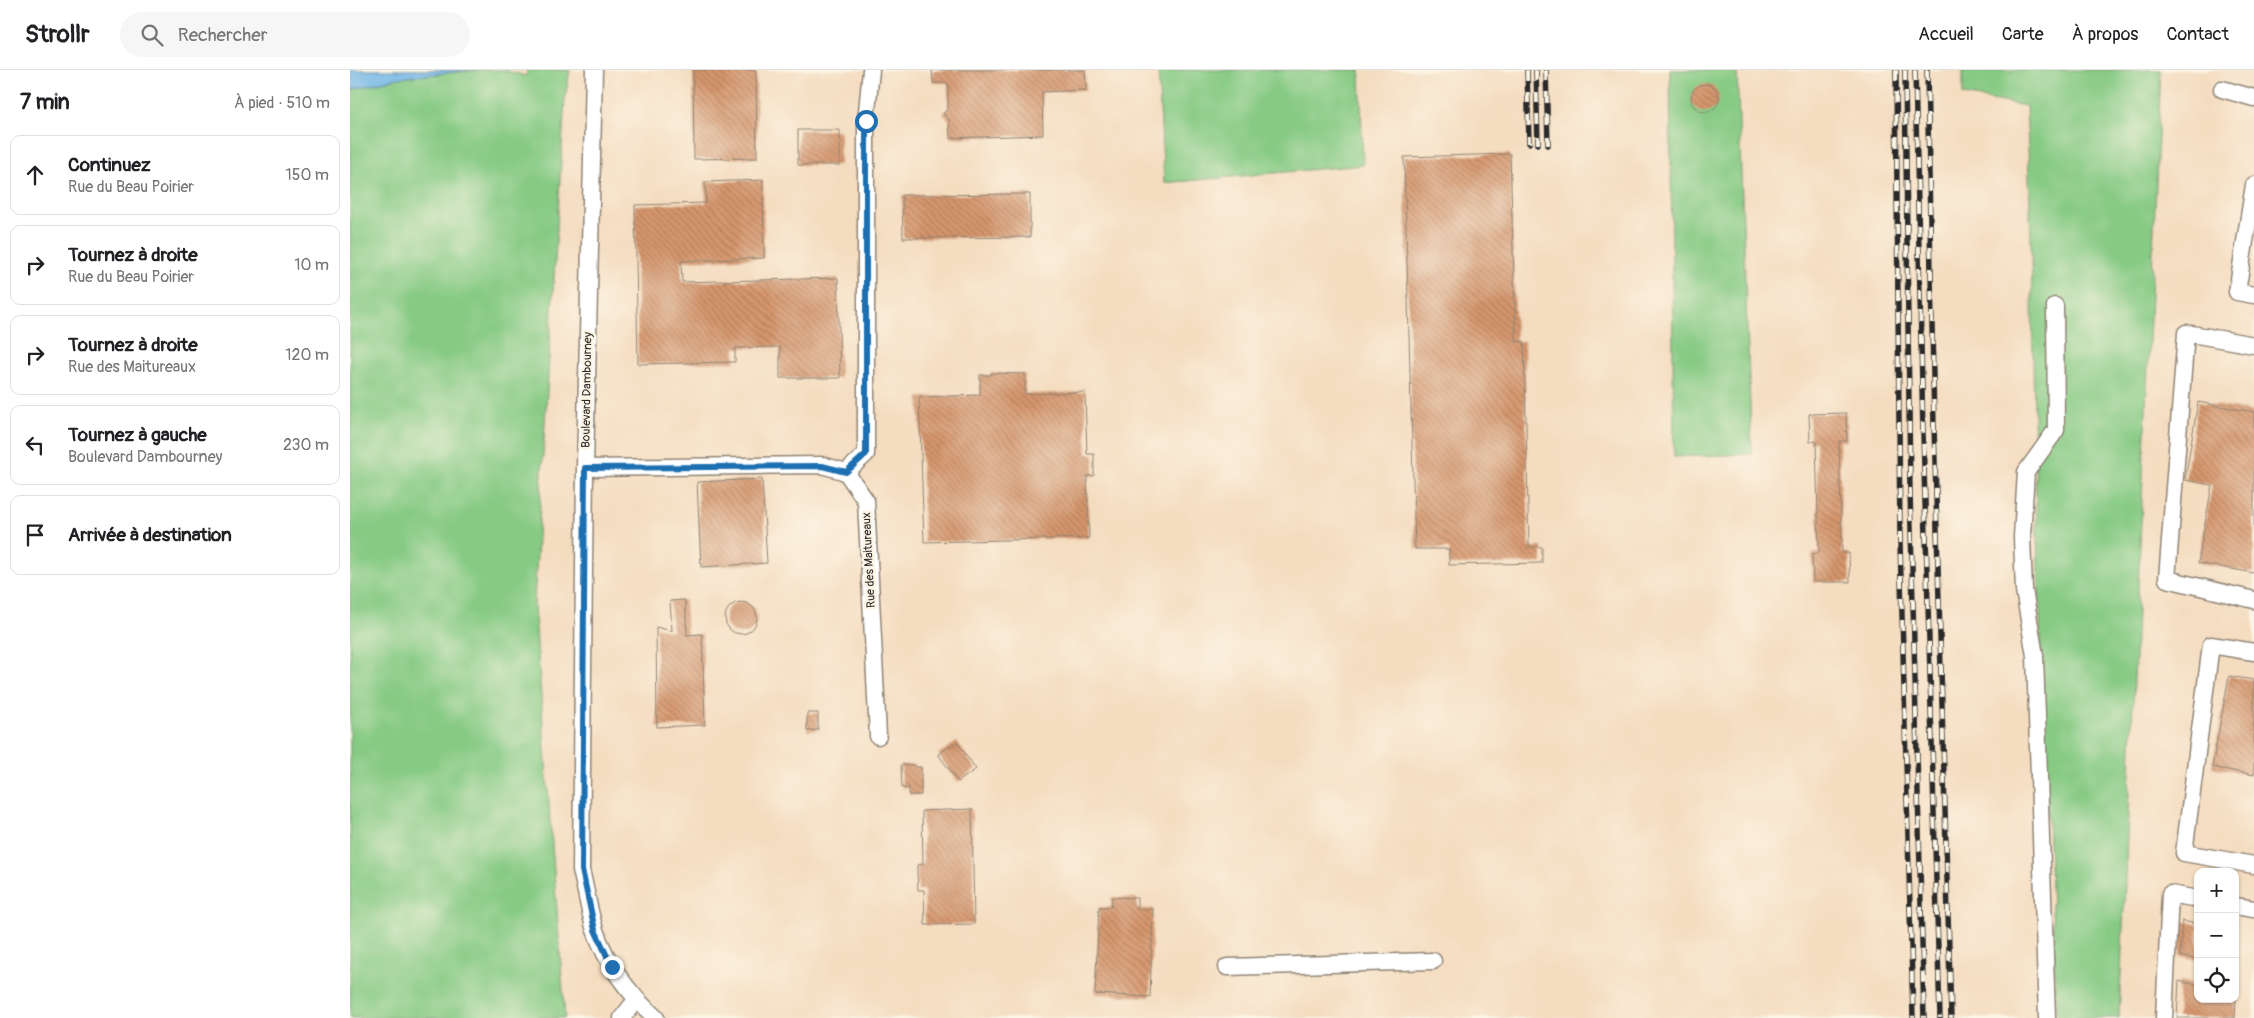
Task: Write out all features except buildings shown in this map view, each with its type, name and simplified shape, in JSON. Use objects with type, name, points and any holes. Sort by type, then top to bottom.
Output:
[{"type":"street","name":"Boulevard Dambourney","points":[[594,70],[585,468],[582,870],[595,930],[612,967],[636,1000],[656,1018]]},
{"type":"street","points":[[585,468],[822,466],[846,472],[866,454],[866,121],[871,70]]},
{"type":"street","points":[[2222,89],[2254,98]]},
{"type":"street","points":[[2254,185],[2237,292],[2254,296]]},
{"type":"street","points":[[2047,1018],[2035,656],[2024,590],[2022,538],[2026,472],[2056,430],[2055,306]]},
{"type":"street","points":[[2254,345],[2186,334],[2167,579],[2254,600]]},
{"type":"street","name":"Rue des Maitureaux","points":[[846,472],[866,501],[878,736]]},
{"type":"street","points":[[2254,652],[2211,645],[2184,853],[2254,865]]},
{"type":"street","points":[[2164,1018],[2170,894],[2194,898]]},
{"type":"street","points":[[2239,907],[2254,909]]},
{"type":"street","points":[[1227,967],[1433,961]]},
{"type":"street","points":[[622,1018],[636,1000]]},
{"type":"green space","points":[[476,70],[505,70],[526,76],[527,70],[570,70],[565,98],[534,603],[565,1018],[350,1018],[350,90],[398,78]]},
{"type":"green space","points":[[1158,70],[1360,70],[1363,165],[1164,183]]},
{"type":"green space","points":[[1670,70],[1737,70],[1752,454],[1674,457]]},
{"type":"green space","points":[[1963,70],[2161,70],[2119,1018],[2057,1018],[2038,565],[2026,106],[1963,95]]},
{"type":"water","points":[[350,70],[476,70],[398,78],[350,90]]},
{"type":"railway","points":[[1527,70],[1529,143]]},
{"type":"railway","points":[[1536,70],[1538,144]]},
{"type":"railway","points":[[1546,70],[1548,145]]},
{"type":"railway","points":[[1896,70],[1900,542],[1913,1018]]},
{"type":"railway","points":[[1905,70],[1910,491],[1924,1018]]},
{"type":"railway","points":[[1915,70],[1923,433],[1940,1018]]},
{"type":"railway","points":[[1927,70],[1934,426],[1951,1018]]},
{"type":"route","points":[[612,967],[595,930],[582,870],[585,468],[822,466],[846,472],[866,454],[866,121]]}]
